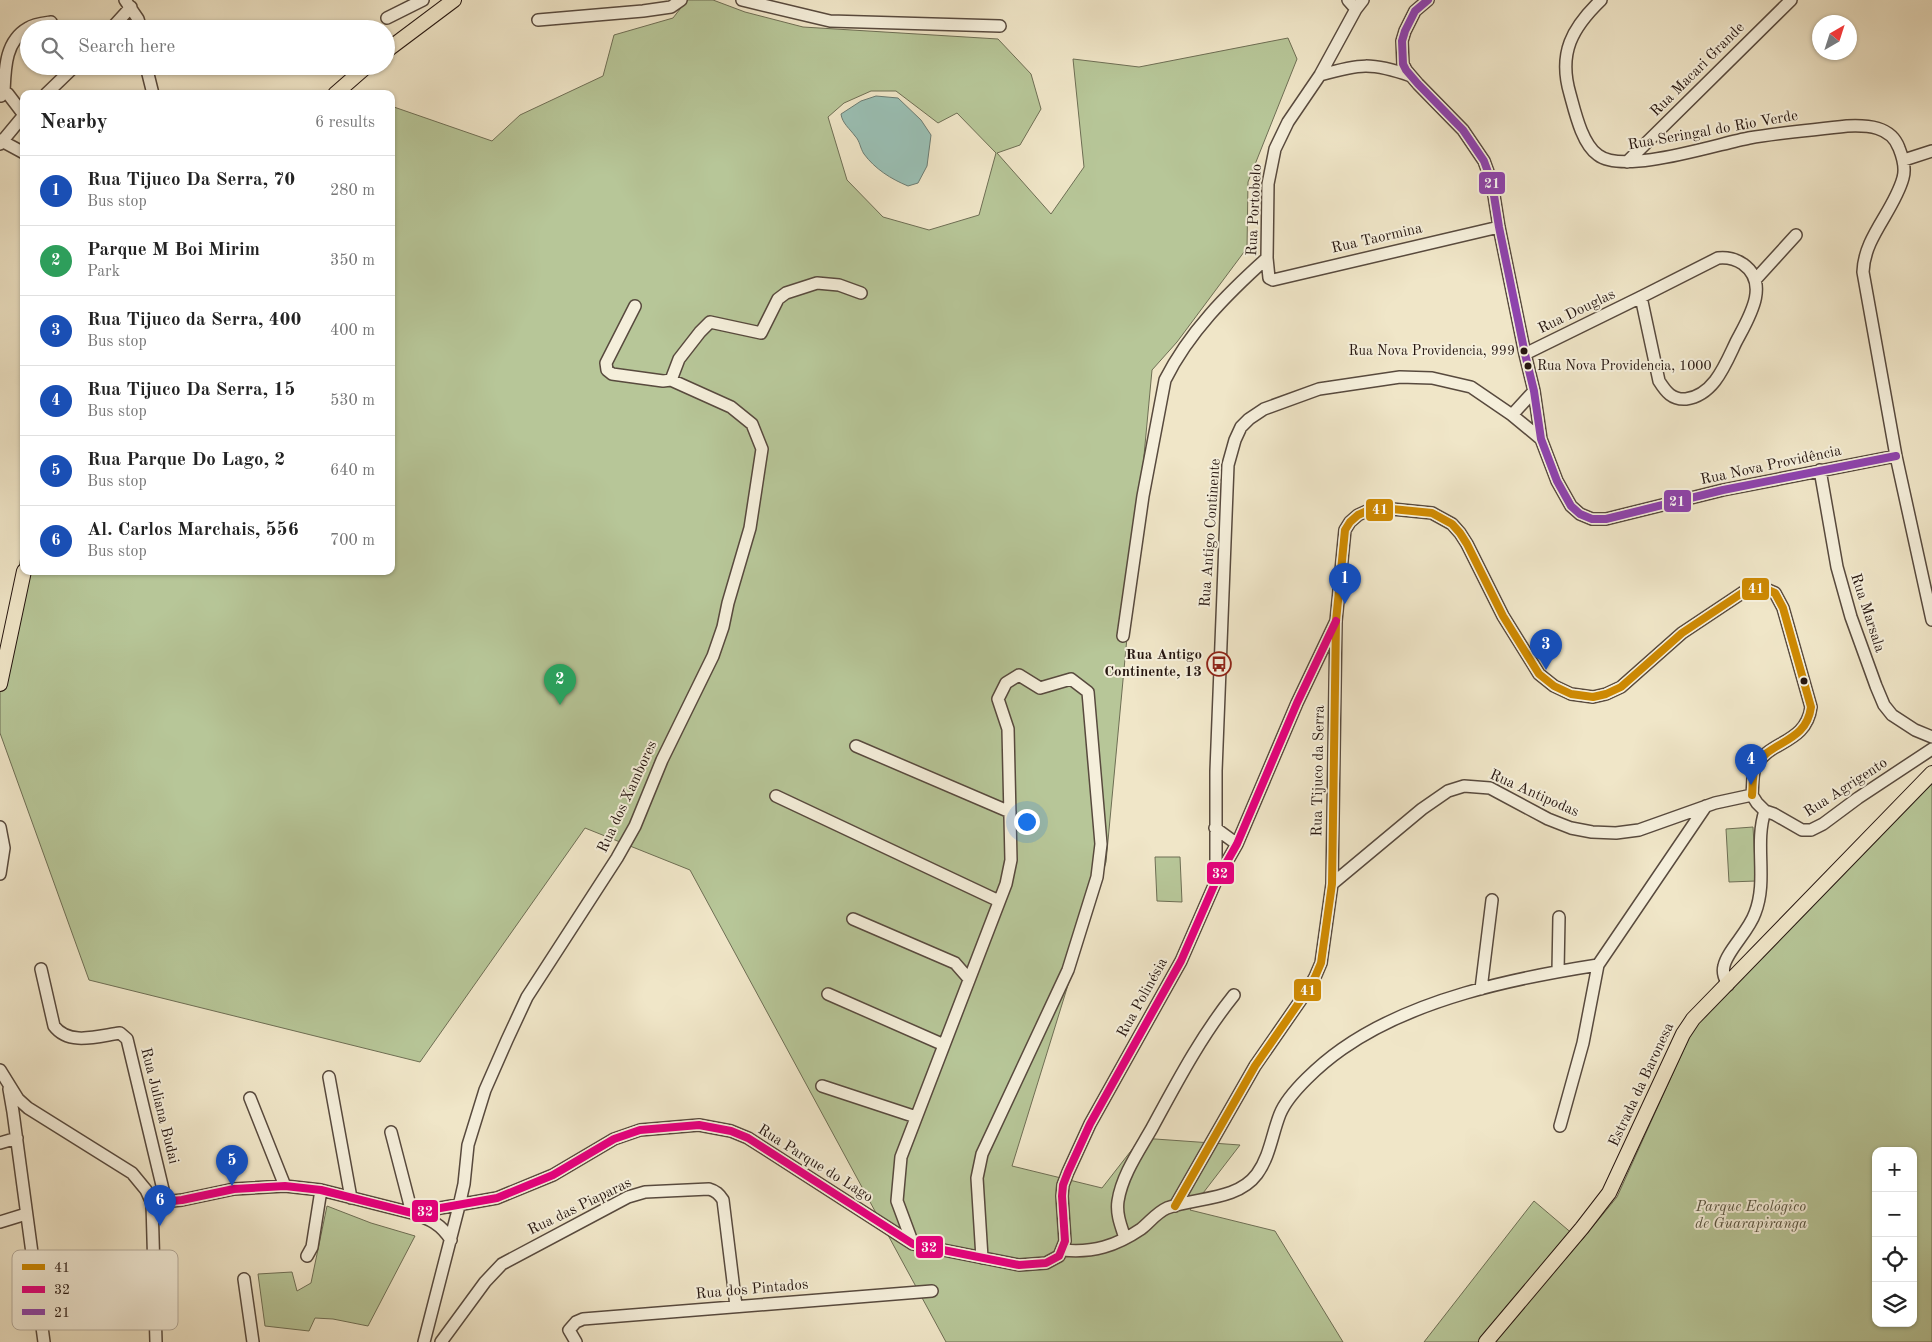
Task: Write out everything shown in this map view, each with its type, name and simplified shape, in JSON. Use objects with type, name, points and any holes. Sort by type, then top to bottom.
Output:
[{"type":"main road","points":[[395,44],[454,0]]},
{"type":"main road","points":[[340,90],[357,75]]},
{"type":"main road","points":[[0,684],[23,575]]},
{"type":"main road","name":"Estrada da Baronesa","points":[[1486,1342],[1609,1193],[1683,1034],[1693,1019],[1932,773]]},
{"type":"street","points":[[387,18],[423,0]]},
{"type":"street","points":[[538,20],[643,11],[671,7],[681,0]]},
{"type":"street","points":[[742,0],[830,21],[1000,26]]},
{"type":"street","name":"Rua Nova Providência","points":[[1428,0],[1416,11],[1405,31],[1402,41],[1404,64],[1411,76],[1463,130],[1481,155],[1492,183],[1499,227],[1534,390],[1541,439],[1565,497],[1571,506],[1580,514],[1592,519],[1606,519],[1722,490],[1896,456]]},
{"type":"street","name":"Rua Seringal do Rio Verde","points":[[1600,0],[1579,23],[1570,38],[1565,66],[1568,90],[1577,120],[1589,145],[1604,158],[1627,162],[1648,160],[1750,138],[1861,125],[1886,131],[1897,143],[1904,160]]},
{"type":"street","name":"Rua Macari Grande","points":[[1627,162],[1791,0]]},
{"type":"street","name":"Rua Portobelo","points":[[1267,273],[1268,184],[1275,149],[1288,122],[1320,75],[1356,3]]},
{"type":"street","points":[[117,20],[128,4],[136,20]]},
{"type":"street","points":[[20,33],[16,36],[6,61],[2,95],[8,94],[20,110]]},
{"type":"street","points":[[1320,75],[1362,65],[1376,65],[1411,76]]},
{"type":"street","points":[[50,90],[66,75]]},
{"type":"street","points":[[148,75],[152,90]]},
{"type":"street","points":[[20,120],[1,142],[20,151]]},
{"type":"street","points":[[1932,151],[1904,160],[1903,178],[1868,248],[1864,262],[1865,285],[1896,456],[1932,620]]},
{"type":"street","name":"Rua Taormina","points":[[1267,273],[1269,278],[1273,280],[1499,227]]},
{"type":"street","points":[[1642,298],[1660,381],[1666,392],[1673,397],[1680,399],[1695,398],[1713,384],[1724,366],[1754,306],[1757,295],[1755,280],[1796,235]]},
{"type":"street","name":"Rua Douglas","points":[[1525,354],[1642,298],[1718,258],[1728,257],[1739,261],[1748,268],[1755,280]]},
{"type":"street","points":[[1123,636],[1143,496],[1165,380],[1173,363],[1214,309],[1233,288],[1267,258]]},
{"type":"street","points":[[634,306],[606,363],[606,370],[612,374],[663,381],[672,380],[679,359],[710,322],[761,333],[778,299],[786,292],[817,283],[839,285],[861,293]]},
{"type":"street","name":"Rua Antigo Continente","points":[[1216,881],[1215,828],[1219,658],[1228,465],[1241,427],[1264,409],[1319,389],[1400,378],[1432,378],[1471,387],[1512,415],[1541,439]]},
{"type":"street","name":"Rua dos Xambores","points":[[424,1342],[459,1206],[468,1146],[485,1090],[527,997],[627,842],[662,760],[713,656],[723,627],[750,528],[762,449],[752,424],[731,407],[672,380]]},
{"type":"street","points":[[1512,415],[1534,390]]},
{"type":"street","name":"Rua Marsala","points":[[1820,470],[1837,567],[1851,617],[1876,686],[1884,704],[1892,715],[1915,730],[1932,737]]},
{"type":"street","name":"Rua Tijuco da Serra","points":[[1175,1206],[1255,1066],[1315,978],[1322,954],[1332,884],[1336,621],[1345,530],[1358,514],[1369,510],[1392,509],[1432,513],[1452,524],[1468,544],[1503,616],[1539,674],[1554,686],[1571,694],[1593,697],[1606,694],[1621,687],[1682,633],[1742,593],[1761,587],[1767,588],[1775,594],[1780,602],[1811,707],[1810,715],[1802,730],[1794,738],[1761,758],[1755,768],[1752,795]]},
{"type":"street","name":"Rua Polinésia","points":[[1062,1250],[1065,1241],[1062,1196],[1063,1184],[1068,1172],[1090,1124],[1182,961],[1216,881],[1237,844],[1296,703],[1336,621]]},
{"type":"street","points":[[982,1258],[977,1178],[982,1154],[1068,970],[1097,877],[1102,844],[1088,692],[1071,679],[1040,688],[1019,675],[1006,683],[998,699],[1008,729],[1011,860],[1006,884],[901,1157],[897,1201],[913,1244],[982,1258],[1019,1265],[1046,1263],[1059,1256],[1062,1250],[1081,1252],[1103,1248],[1142,1228],[1153,1217],[1167,1208],[1244,1187],[1256,1175],[1266,1160],[1280,1114],[1290,1097],[1342,1049],[1392,1020],[1444,1000],[1504,982],[1598,964]]},
{"type":"street","points":[[856,746],[1010,812]]},
{"type":"street","name":"Rua Agrigento","points":[[1752,795],[1765,810],[1802,830],[1811,830],[1823,824],[1858,798],[1932,749]]},
{"type":"street","name":"Rua Antipodas","points":[[1332,884],[1422,810],[1448,791],[1464,786],[1490,788],[1548,819],[1570,828],[1592,832],[1616,833],[1639,830],[1715,803],[1752,795]]},
{"type":"street","points":[[776,796],[999,901]]},
{"type":"street","points":[[1560,1126],[1583,1043],[1598,964],[1706,806]]},
{"type":"street","points":[[1728,985],[1724,974],[1725,963],[1752,921],[1760,894],[1762,880],[1760,836],[1765,810]]},
{"type":"street","points":[[0,827],[4,848],[0,874]]},
{"type":"street","points":[[1215,828],[1237,844]]},
{"type":"street","points":[[1481,989],[1492,900]]},
{"type":"street","points":[[1558,971],[1559,917]]},
{"type":"street","points":[[852,919],[955,963],[969,979]]},
{"type":"street","name":"Rua Juliana Budai","points":[[41,969],[54,1026],[59,1032],[73,1038],[120,1033],[127,1039],[166,1202]]},
{"type":"street","points":[[828,994],[944,1045]]},
{"type":"street","points":[[1125,1238],[1119,1221],[1118,1203],[1120,1190],[1129,1169],[1190,1059],[1213,1021],[1234,994]]},
{"type":"street","points":[[0,1070],[18,1099],[42,1118],[132,1173],[146,1190],[152,1203],[153,1250]]},
{"type":"street","points":[[329,1077],[351,1198]]},
{"type":"street","points":[[8,1085],[31,1250]]},
{"type":"street","points":[[822,1086],[916,1117]]},
{"type":"street","points":[[250,1098],[285,1186]]},
{"type":"street","name":"Rua Parque do Lago","points":[[412,1213],[497,1198],[536,1183],[624,1135],[640,1130],[699,1125],[725,1129],[748,1138],[913,1244]]},
{"type":"street","points":[[391,1132],[412,1213]]},
{"type":"street","points":[[0,1143],[16,1138]]},
{"type":"street","name":"Rua Parque do Lago","points":[[152,1203],[234,1189],[285,1186],[321,1190],[433,1220],[440,1225],[451,1240]]},
{"type":"street","name":"Rua das Piaparas","points":[[441,1342],[485,1282],[502,1264],[628,1197],[645,1192],[709,1189],[716,1191],[720,1195],[723,1200],[736,1306]]},
{"type":"street","points":[[307,1256],[312,1247],[321,1190]]},
{"type":"street","points":[[0,1222],[26,1214]]},
{"type":"street","points":[[244,1279],[253,1342]]},
{"type":"street","name":"Rua dos Pintados","points":[[576,1342],[569,1330],[576,1322],[583,1319],[932,1291]]},
{"type":"green space","points":[[687,0],[713,0],[745,12],[803,27],[998,39],[1031,74],[1041,109],[1020,145],[997,153],[1051,214],[1084,167],[1073,59],[1139,67],[1288,38],[1297,59],[1248,182],[1247,248],[1177,342],[1152,370],[1106,862],[1012,1166],[1102,1188],[1141,1138],[1240,1145],[1190,1210],[1275,1231],[1343,1342],[946,1342],[690,870],[585,828],[420,1062],[89,980],[0,733],[0,677],[20,562],[20,575],[395,575],[395,107],[492,141],[520,115],[603,76],[614,35],[673,18]],"holes":[[[871,91],[896,91],[938,123],[957,113],[996,153],[979,215],[929,230],[883,217],[847,180],[828,117],[844,103]]]},
{"type":"green space","name":"Parque Ecológico de Guarapiranga","points":[[1932,777],[1932,1342],[1424,1342],[1534,1201],[1581,1241],[1617,1197],[1697,1020]]},
{"type":"green space","points":[[1753,827],[1756,881],[1729,882],[1726,829]]},
{"type":"green space","points":[[1155,857],[1180,857],[1182,902],[1157,901]]},
{"type":"green space","points":[[327,1206],[371,1223],[415,1236],[368,1326],[333,1319],[315,1318],[309,1331],[265,1326],[258,1274],[292,1272],[297,1291],[311,1283]]},
{"type":"water","points":[[876,96],[898,98],[921,120],[931,135],[927,166],[918,183],[908,186],[878,169],[864,154],[857,138],[843,120],[841,114],[861,101]]},
{"type":"transit line","name":"21","points":[[1428,0],[1415,11],[1405,31],[1402,41],[1403,64],[1418,84],[1463,130],[1484,161],[1492,183],[1499,227],[1534,391],[1541,439],[1557,481],[1571,506],[1580,514],[1592,519],[1606,519],[1723,490],[1896,456]]},
{"type":"transit line","name":"41","points":[[1175,1206],[1255,1066],[1307,991],[1321,963],[1332,884],[1336,621],[1345,530],[1358,515],[1369,510],[1392,509],[1432,513],[1452,524],[1467,544],[1503,616],[1539,674],[1554,686],[1571,694],[1593,697],[1606,694],[1621,687],[1682,633],[1742,593],[1761,587],[1775,593],[1783,608],[1811,707],[1808,719],[1802,729],[1768,752],[1761,759],[1754,771],[1752,795]]},
{"type":"transit line","name":"32","points":[[152,1203],[182,1200],[234,1189],[285,1186],[321,1190],[412,1213],[497,1198],[553,1175],[614,1139],[640,1130],[699,1125],[731,1131],[748,1138],[913,1244],[1019,1265],[1046,1263],[1059,1256],[1065,1241],[1062,1196],[1063,1185],[1068,1172],[1090,1124],[1181,961],[1216,881],[1237,844],[1297,703],[1336,621]]},
{"type":"place","name":"Rua Nova Providencia, 999","points":[[1524,351]]},
{"type":"place","name":"Rua Nova Providencia, 1000","points":[[1528,366]]},
{"type":"place","name":"Rua Tijuco Da Serra, 70","points":[[1345,604]]},
{"type":"place","name":"Rua Antigo Continente, 13","points":[[1219,664]]},
{"type":"place","name":"Rua Tijuco da Serra, 400","points":[[1546,670]]},
{"type":"place","name":"Parque M Boi Mirim","points":[[560,705]]},
{"type":"place","name":"Rua Tijuco Da Serra, 15","points":[[1751,785]]},
{"type":"place","name":"Rua Parque Do Lago, 2","points":[[232,1186]]},
{"type":"place","name":"Al. Carlos Marchais, 556","points":[[160,1226]]}]
